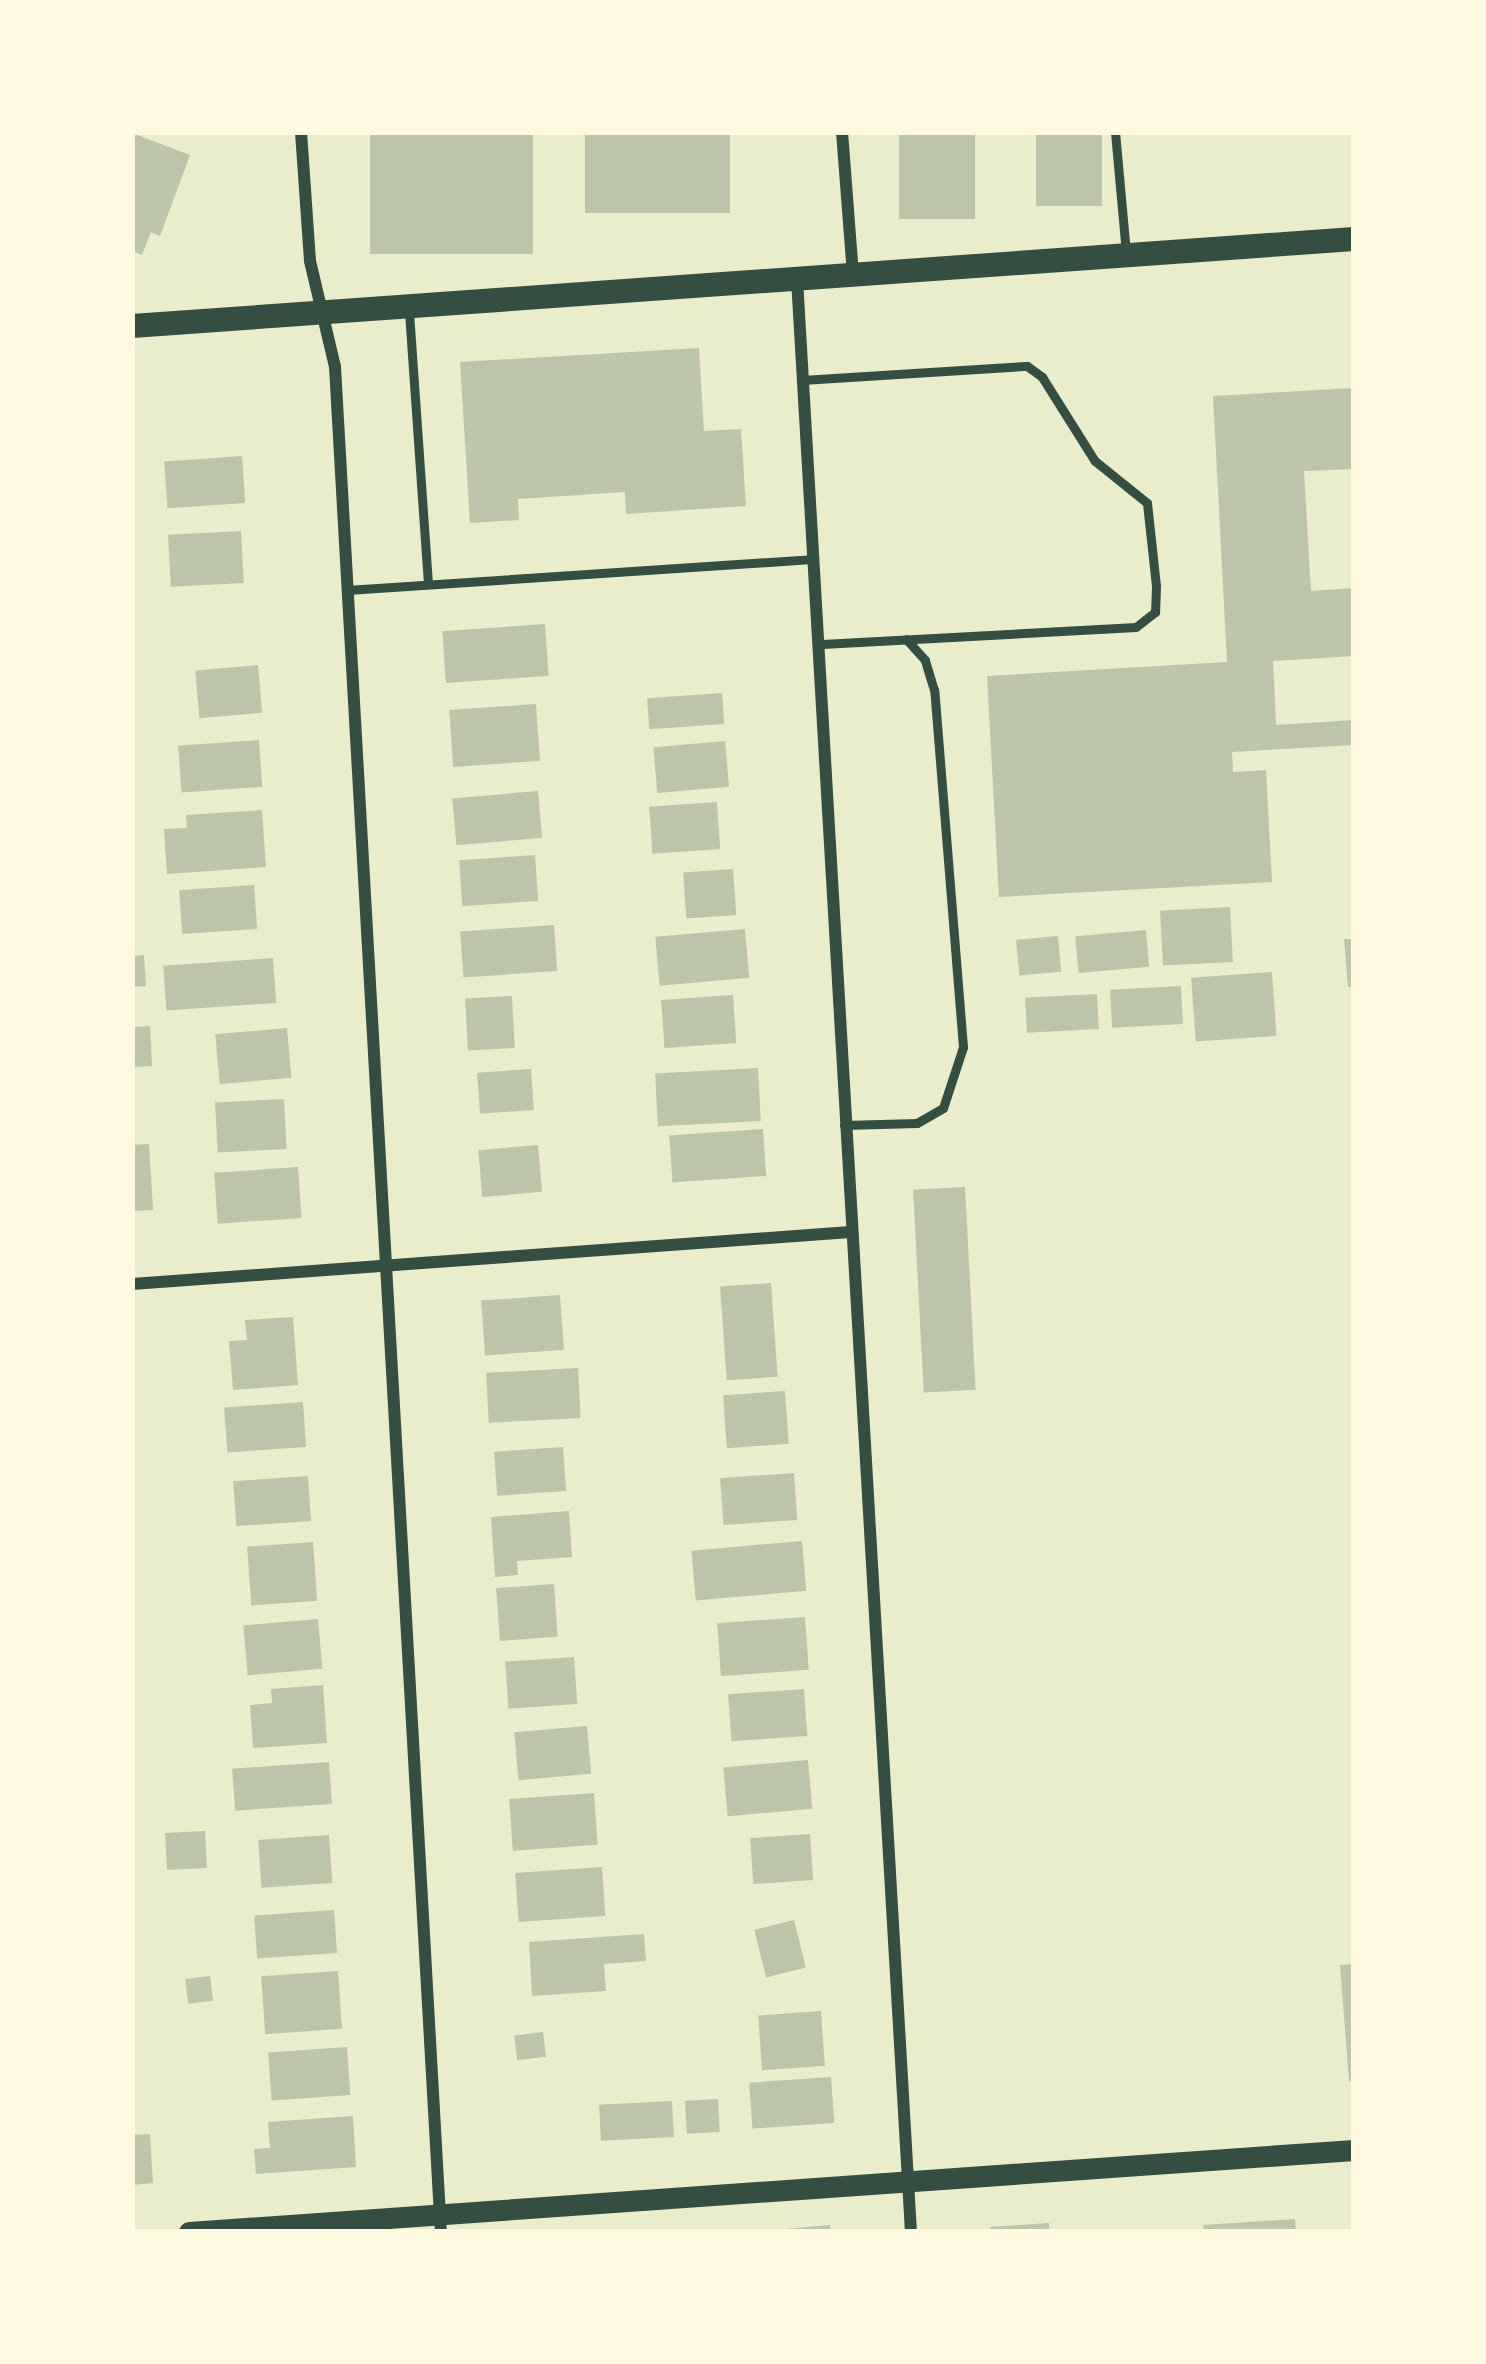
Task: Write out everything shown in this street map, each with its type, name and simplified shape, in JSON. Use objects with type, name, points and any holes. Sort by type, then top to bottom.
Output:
[{"type":"main road","points":[[132,326],[1354,239]]},
{"type":"street","points":[[301,132],[322,312],[335,367],[440,2223]]},
{"type":"street","points":[[842,132],[853,275]]},
{"type":"street","points":[[797,279],[911,2232]]},
{"type":"street","points":[[132,1284],[850,1232]]},
{"type":"street","points":[[189,2232],[440,2223],[908,2181],[1354,2150]]},
{"type":"lane","points":[[1115,132],[1126,256]]},
{"type":"lane","points":[[409,306],[428,584]]},
{"type":"lane","points":[[802,380],[1027,366],[1042,377],[1095,460],[1147,503],[1155,612],[1136,627],[817,644]]},
{"type":"lane","points":[[347,590],[812,559]]},
{"type":"lane","points":[[844,1125],[916,1123],[943,1108],[963,1047],[934,689],[925,660],[906,639]]},
{"type":"building","points":[[370,132],[533,132],[533,254],[370,254]]},
{"type":"building","points":[[585,132],[730,132],[730,213],[585,213]]},
{"type":"building","points":[[899,132],[975,132],[975,219],[899,219]]},
{"type":"building","points":[[1036,132],[1102,132],[1102,206],[1036,206]]},
{"type":"building","points":[[132,133],[190,155],[160,236],[151,232],[142,255],[132,251]]},
{"type":"building","points":[[699,348],[704,431],[741,429],[746,506],[626,514],[625,492],[518,499],[519,520],[470,523],[460,362]]},
{"type":"building","points":[[1354,388],[1354,469],[1304,471],[1311,591],[1354,588],[1354,656],[1273,661],[1276,725],[1354,720],[1354,745],[1232,752],[1233,772],[1266,770],[1272,882],[999,897],[987,676],[1227,662],[1213,396]]},
{"type":"building","points":[[242,456],[245,503],[167,508],[164,461]]},
{"type":"building","points":[[241,531],[244,583],[171,587],[168,535]]},
{"type":"building","points":[[545,624],[549,676],[446,683],[442,631]]},
{"type":"building","points":[[258,665],[262,713],[199,718],[195,670]]},
{"type":"building","points":[[722,693],[724,724],[649,729],[647,698]]},
{"type":"building","points":[[536,704],[540,761],[453,767],[449,710]]},
{"type":"building","points":[[259,740],[262,787],[181,793],[178,746]]},
{"type":"building","points":[[725,741],[729,787],[657,793],[653,747]]},
{"type":"building","points":[[538,791],[542,838],[456,845],[452,798]]},
{"type":"building","points":[[717,802],[720,849],[652,854],[649,807]]},
{"type":"building","points":[[262,810],[266,867],[167,874],[164,829],[187,828],[186,815]]},
{"type":"building","points":[[535,855],[538,901],[462,906],[459,860]]},
{"type":"building","points":[[733,869],[736,915],[686,918],[683,872]]},
{"type":"building","points":[[254,885],[257,929],[182,934],[179,890]]},
{"type":"building","points":[[1230,907],[1233,962],[1163,966],[1160,911]]},
{"type":"building","points":[[554,925],[557,971],[463,977],[460,932]]},
{"type":"building","points":[[745,929],[749,978],[660,986],[655,937]]},
{"type":"building","points":[[1146,930],[1149,967],[1078,973],[1075,936]]},
{"type":"building","points":[[1058,936],[1061,972],[1019,976],[1016,940]]},
{"type":"building","points":[[1344,939],[1354,939],[1354,987],[1348,987]]},
{"type":"building","points":[[144,955],[146,986],[132,987],[132,956]]},
{"type":"building","points":[[273,958],[276,1003],[166,1011],[163,966]]},
{"type":"building","points":[[1272,972],[1276,1036],[1196,1041],[1191,978]]},
{"type":"building","points":[[1181,986],[1183,1024],[1112,1028],[1110,990]]},
{"type":"building","points":[[1097,994],[1099,1029],[1027,1033],[1025,998]]},
{"type":"building","points":[[733,995],[736,1043],[665,1048],[661,1000]]},
{"type":"building","points":[[512,996],[515,1048],[468,1050],[465,998]]},
{"type":"building","points":[[150,1026],[152,1066],[134,1067],[132,1027]]},
{"type":"building","points":[[287,1028],[291,1078],[220,1084],[215,1034]]},
{"type":"building","points":[[758,1068],[761,1121],[658,1126],[655,1073]]},
{"type":"building","points":[[531,1069],[534,1110],[480,1114],[477,1073]]},
{"type":"building","points":[[284,1099],[287,1149],[218,1153],[215,1103]]},
{"type":"building","points":[[763,1129],[766,1176],[673,1182],[669,1136]]},
{"type":"building","points":[[149,1144],[153,1210],[132,1211],[132,1145]]},
{"type":"building","points":[[538,1145],[542,1192],[482,1197],[478,1150]]},
{"type":"building","points":[[298,1167],[302,1218],[218,1224],[214,1173]]},
{"type":"building","points":[[965,1187],[976,1390],[924,1392],[913,1190]]},
{"type":"building","points":[[771,1283],[778,1377],[727,1380],[720,1287]]},
{"type":"building","points":[[560,1295],[564,1350],[485,1355],[481,1301]]},
{"type":"building","points":[[293,1317],[298,1385],[233,1390],[229,1341],[247,1340],[245,1320]]},
{"type":"building","points":[[578,1368],[581,1418],[489,1423],[486,1373]]},
{"type":"building","points":[[785,1391],[789,1444],[727,1448],[723,1395]]},
{"type":"building","points":[[303,1402],[306,1447],[227,1452],[224,1408]]},
{"type":"building","points":[[563,1447],[566,1491],[497,1496],[494,1452]]},
{"type":"building","points":[[794,1473],[797,1520],[723,1525],[720,1478]]},
{"type":"building","points":[[308,1476],[311,1521],[236,1526],[233,1481]]},
{"type":"building","points":[[569,1511],[572,1557],[517,1561],[518,1575],[495,1577],[491,1517]]},
{"type":"building","points":[[802,1541],[806,1591],[696,1600],[691,1551]]},
{"type":"building","points":[[313,1542],[317,1601],[251,1605],[247,1547]]},
{"type":"building","points":[[554,1584],[558,1637],[500,1641],[496,1588]]},
{"type":"building","points":[[805,1617],[809,1670],[721,1676],[717,1623]]},
{"type":"building","points":[[318,1619],[322,1669],[248,1675],[243,1626]]},
{"type":"building","points":[[574,1657],[577,1704],[508,1709],[505,1662]]},
{"type":"building","points":[[323,1685],[327,1743],[253,1748],[250,1705],[272,1703],[271,1689]]},
{"type":"building","points":[[804,1689],[807,1736],[731,1741],[728,1694]]},
{"type":"building","points":[[587,1726],[591,1774],[518,1780],[514,1732]]},
{"type":"building","points":[[808,1760],[812,1809],[728,1816],[723,1767]]},
{"type":"building","points":[[329,1762],[332,1804],[235,1811],[232,1769]]},
{"type":"building","points":[[594,1793],[598,1845],[513,1851],[509,1799]]},
{"type":"building","points":[[205,1831],[207,1868],[167,1870],[165,1833]]},
{"type":"building","points":[[810,1834],[813,1880],[753,1884],[750,1838]]},
{"type":"building","points":[[329,1835],[332,1883],[262,1888],[258,1840]]},
{"type":"building","points":[[602,1867],[605,1916],[519,1922],[515,1873]]},
{"type":"building","points":[[334,1910],[337,1953],[257,1958],[254,1916]]},
{"type":"building","points":[[794,1920],[806,1968],[766,1977],[754,1930]]},
{"type":"building","points":[[644,1934],[646,1961],[604,1964],[606,1991],[532,1996],[529,1942]]},
{"type":"building","points":[[1354,1964],[1354,2081],[1349,2081],[1340,1965]]},
{"type":"building","points":[[338,1971],[342,2029],[265,2034],[261,1976]]},
{"type":"building","points":[[210,1976],[213,2001],[188,2004],[185,1979]]},
{"type":"building","points":[[821,2011],[825,2066],[762,2070],[758,2015]]},
{"type":"building","points":[[543,2032],[546,2057],[517,2060],[514,2036]]},
{"type":"building","points":[[347,2047],[350,2095],[272,2100],[268,2053]]},
{"type":"building","points":[[831,2077],[834,2123],[752,2129],[749,2083]]},
{"type":"building","points":[[718,2099],[720,2132],[687,2134],[685,2101]]},
{"type":"building","points":[[672,2101],[674,2137],[601,2141],[599,2105]]},
{"type":"building","points":[[353,2116],[356,2167],[256,2174],[254,2149],[270,2148],[268,2122]]},
{"type":"building","points":[[150,2134],[153,2183],[132,2185],[132,2135]]},
{"type":"building","points":[[1295,2219],[1296,2232],[1204,2232],[1203,2225]]},
{"type":"building","points":[[1049,2223],[1049,2232],[991,2232],[990,2227]]},
{"type":"building","points":[[830,2225],[831,2232],[785,2232],[785,2229]]}]
